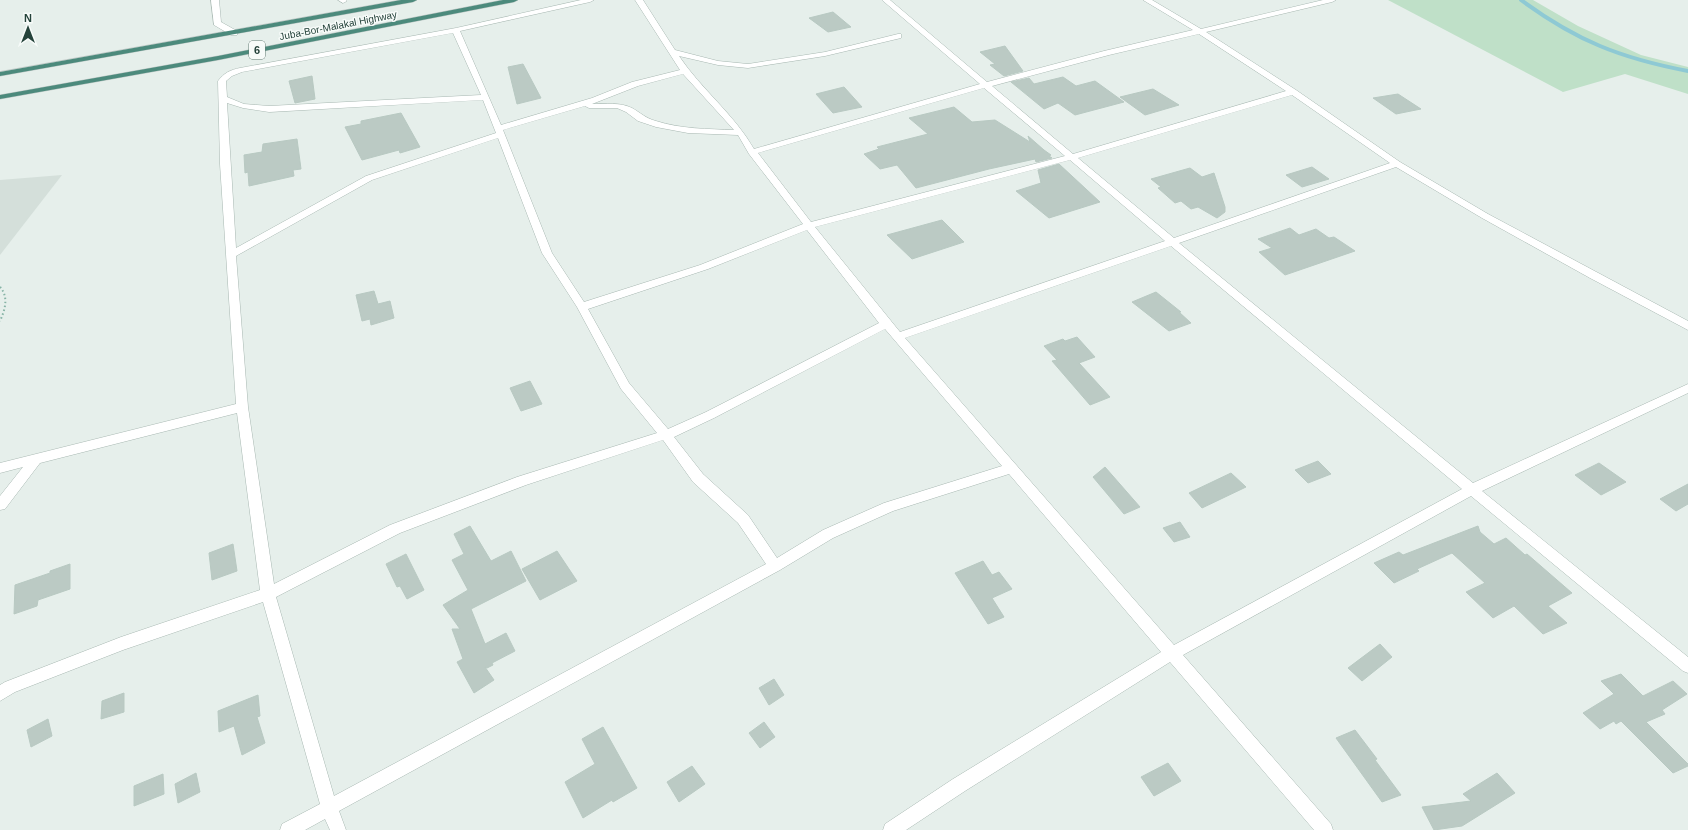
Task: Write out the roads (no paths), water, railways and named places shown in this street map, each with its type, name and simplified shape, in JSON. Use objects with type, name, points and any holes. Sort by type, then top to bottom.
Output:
[{"type":"highway","name":"Juba-Bor-Malakal Highway","points":[[0,74],[234,34],[413,0]]},
{"type":"highway","name":"Juba-Bor-Malakal Highway","points":[[0,97],[226,56],[514,0]]},
{"type":"street","points":[[215,0],[217,22],[234,34]]},
{"type":"street","points":[[338,830],[329,807],[268,594],[242,407],[225,164],[224,99],[222,81],[229,74],[240,70],[456,30],[590,0]]},
{"type":"street","points":[[639,0],[685,71],[741,133],[752,152],[886,324],[1325,830]]},
{"type":"street","points":[[886,0],[1471,490],[1688,666]]},
{"type":"street","points":[[1147,0],[1201,32],[1293,92],[1397,164],[1485,216],[1607,284],[1688,326]]},
{"type":"street","points":[[752,152],[986,85],[1107,53],[1332,0]]},
{"type":"street","points":[[456,30],[486,98],[547,253],[582,307],[625,386],[666,435],[698,478],[743,519],[775,566]]},
{"type":"street","points":[[673,52],[718,63],[748,66],[825,54],[898,36]]},
{"type":"street","points":[[231,256],[279,227],[322,205],[369,178],[567,107],[595,100],[635,84],[685,71]]},
{"type":"street","points":[[582,307],[704,267],[810,225],[1072,157],[1293,92]]},
{"type":"street","points":[[224,99],[242,106],[269,109],[486,98]]},
{"type":"street","points":[[567,107],[601,105],[618,106],[629,110],[642,119],[656,124],[688,130],[741,133]]},
{"type":"street","points":[[898,337],[1397,164]]},
{"type":"street","points":[[0,694],[10,687],[121,644],[268,594],[395,529],[522,481],[666,435],[717,412],[886,324]]},
{"type":"street","points":[[891,830],[959,785],[1171,654],[1471,490],[1688,388]]},
{"type":"street","points":[[0,468],[242,407]]},
{"type":"street","points":[[0,505],[37,458]]},
{"type":"street","points":[[288,830],[775,566],[828,534],[889,507],[1011,468]]},
{"type":"waterway","points":[[1521,0],[1561,27],[1600,46],[1641,60],[1688,71]]}]
